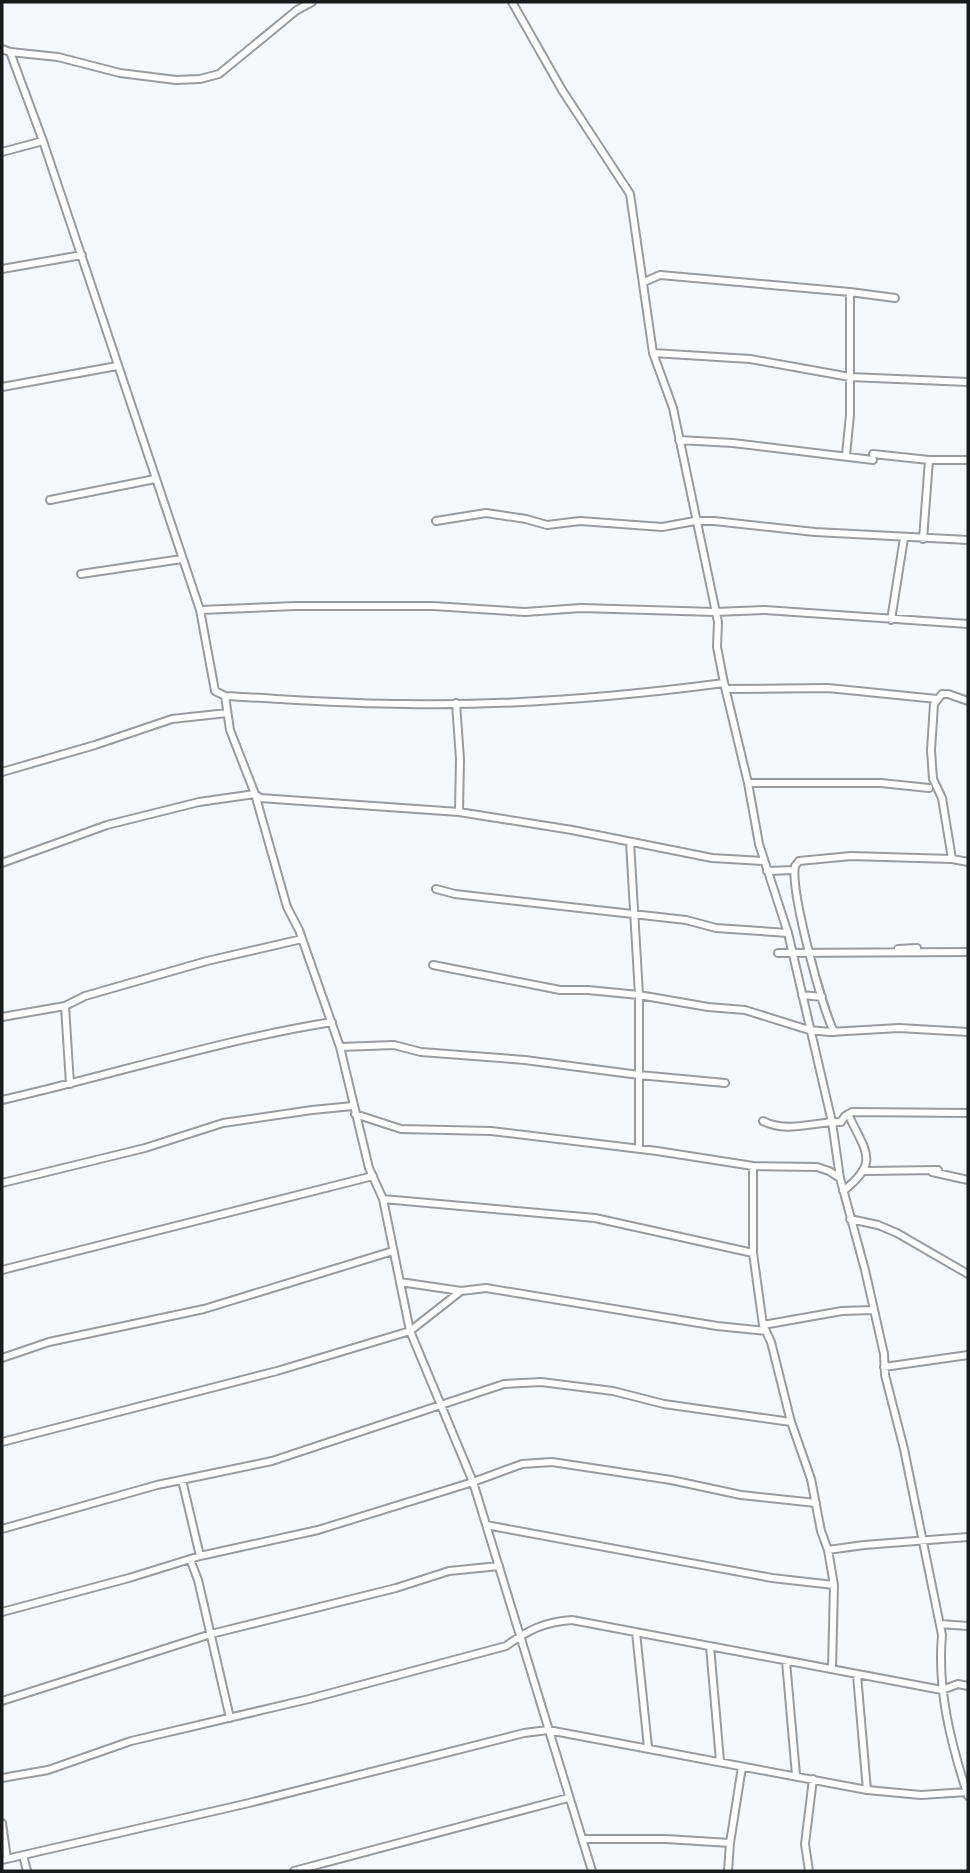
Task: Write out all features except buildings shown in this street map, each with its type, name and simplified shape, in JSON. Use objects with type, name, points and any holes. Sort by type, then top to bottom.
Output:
[{"type":"street","points":[[2,49],[58,57],[120,73],[176,80],[200,79],[219,75],[298,10],[312,2]]},
{"type":"street","points":[[2,1822],[4,1859],[249,1803],[524,1733],[548,1730],[867,1790],[921,1795],[968,1794],[950,1734],[942,1690],[942,1634],[865,1270],[840,1178],[832,1122],[788,933],[764,861],[723,683],[715,612],[679,440],[668,391],[653,353],[630,194],[562,90],[512,2]]},
{"type":"street","points":[[10,52],[43,141],[200,610],[215,691],[225,696],[342,703],[456,704],[598,698],[723,683]]},
{"type":"street","points":[[2,152],[43,141]]},
{"type":"street","points":[[2,270],[82,256]]},
{"type":"street","points":[[644,282],[660,275],[895,298]]},
{"type":"street","points":[[846,455],[850,415],[850,292]]},
{"type":"street","points":[[653,353],[750,359],[850,377],[968,382]]},
{"type":"street","points":[[2,387],[117,366]]},
{"type":"street","points":[[679,440],[873,457],[968,460]]},
{"type":"street","points":[[923,539],[929,460]]},
{"type":"street","points":[[50,500],[155,479]]},
{"type":"street","points":[[436,520],[486,513],[547,525],[580,521],[662,527],[695,521],[739,522],[815,532],[968,540]]},
{"type":"street","points":[[891,620],[904,538]]},
{"type":"street","points":[[80,574],[182,559]]},
{"type":"street","points":[[200,610],[295,606],[433,606],[525,612],[581,608],[715,612],[765,610],[968,624]]},
{"type":"street","points":[[723,683],[726,689],[828,688],[937,699]]},
{"type":"street","points":[[952,859],[942,798],[933,779],[931,750],[934,704],[942,694],[968,701]]},
{"type":"street","points":[[225,696],[230,730],[255,794],[287,907],[302,939],[340,1047],[354,1110],[373,1176],[383,1199],[410,1331],[473,1482],[592,1871]]},
{"type":"street","points":[[456,704],[460,759],[459,812]]},
{"type":"street","points":[[2,772],[172,719],[228,713]]},
{"type":"street","points":[[748,783],[881,783],[929,788]]},
{"type":"street","points":[[2,863],[107,825],[199,802],[255,794],[260,798],[459,812],[712,858],[764,861]]},
{"type":"street","points":[[630,842],[639,995],[639,1149]]},
{"type":"street","points":[[834,1032],[825,1012],[796,895],[794,870],[799,862],[851,856],[952,859],[968,862]]},
{"type":"street","points":[[767,871],[794,870]]},
{"type":"street","points":[[436,889],[455,894],[686,920],[716,928],[788,933]]},
{"type":"street","points":[[2,1017],[65,1006],[85,996],[207,961],[302,939]]},
{"type":"street","points":[[778,953],[917,948]]},
{"type":"street","points":[[778,953],[810,952]]},
{"type":"street","points":[[793,954],[810,952]]},
{"type":"street","points":[[778,953],[968,952]]},
{"type":"street","points":[[433,965],[561,990],[639,995],[708,1007],[745,1010],[809,1030],[834,1032],[899,1028],[968,1032]]},
{"type":"street","points":[[802,995],[822,997]]},
{"type":"street","points":[[65,1006],[70,1084]]},
{"type":"street","points":[[2,1100],[221,1043],[332,1022]]},
{"type":"street","points":[[340,1047],[381,1044],[421,1052],[525,1060],[725,1083]]},
{"type":"street","points":[[2,1182],[145,1148],[223,1124],[312,1110],[354,1110],[401,1129],[491,1131],[753,1166],[817,1167],[840,1178]]},
{"type":"street","points":[[841,1122],[848,1114],[968,1113]]},
{"type":"street","points":[[843,1191],[860,1178],[867,1155],[848,1114]]},
{"type":"street","points":[[762,1121],[777,1128],[832,1122],[853,1123]]},
{"type":"street","points":[[753,1166],[753,1253],[764,1328],[771,1342],[791,1422],[811,1479],[834,1585],[832,1670]]},
{"type":"street","points":[[920,1170],[968,1180]]},
{"type":"street","points":[[864,1171],[939,1170]]},
{"type":"street","points":[[2,1270],[373,1176]]},
{"type":"street","points":[[383,1199],[595,1218],[753,1253]]},
{"type":"street","points":[[850,1219],[878,1225],[897,1233],[968,1273]]},
{"type":"street","points":[[2,1358],[48,1342],[204,1309],[393,1251]]},
{"type":"street","points":[[400,1282],[461,1291],[486,1288],[716,1326],[764,1328],[842,1311],[873,1310]]},
{"type":"street","points":[[2,1442],[277,1371],[410,1331],[461,1291]]},
{"type":"street","points":[[884,1367],[968,1355]]},
{"type":"street","points":[[2,1529],[182,1480],[272,1461],[442,1407],[504,1384],[541,1382],[613,1391],[664,1404],[791,1422]]},
{"type":"street","points":[[2,1612],[200,1556],[318,1530],[522,1464],[552,1462],[671,1480],[741,1495],[816,1503]]},
{"type":"street","points":[[182,1480],[200,1556]]},
{"type":"street","points":[[486,1525],[772,1578],[834,1585]]},
{"type":"street","points":[[828,1550],[968,1537]]},
{"type":"street","points":[[190,1559],[230,1718]]},
{"type":"street","points":[[2,1701],[211,1634],[396,1588],[449,1571],[499,1566]]},
{"type":"street","points":[[2,1778],[48,1770],[131,1741],[494,1650],[550,1622],[572,1620],[942,1690],[958,1684],[968,1686]]},
{"type":"street","points":[[940,1624],[968,1626]]},
{"type":"street","points":[[636,1632],[648,1747]]},
{"type":"street","points":[[710,1646],[720,1761]]},
{"type":"street","points":[[786,1661],[796,1775]]},
{"type":"street","points":[[857,1675],[867,1790]]},
{"type":"street","points":[[728,1871],[742,1766]]},
{"type":"street","points":[[809,1871],[806,1844],[813,1779]]},
{"type":"street","points":[[294,1871],[568,1798]]},
{"type":"street","points":[[582,1839],[666,1839],[730,1843]]},
{"type":"street","points":[[23,1856],[27,1871]]}]
